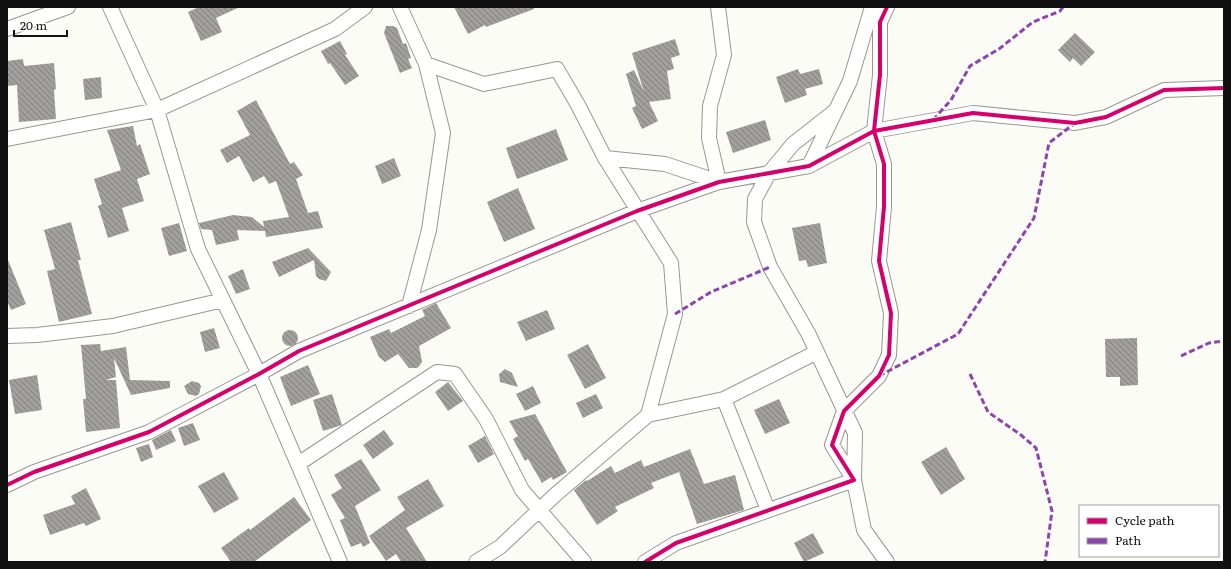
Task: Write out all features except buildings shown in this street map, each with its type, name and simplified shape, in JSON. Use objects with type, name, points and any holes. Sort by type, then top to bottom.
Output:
[{"type":"street","points":[[7,29],[68,7]]},
{"type":"street","points":[[110,7],[157,110],[198,249],[259,374],[340,562]]},
{"type":"street","points":[[7,138],[157,110],[335,29],[365,7]]},
{"type":"street","points":[[400,7],[426,64],[443,133],[429,230],[408,306]]},
{"type":"street","points":[[718,7],[724,56],[710,106],[709,138],[719,182]]},
{"type":"street","points":[[809,166],[850,81],[872,7]]},
{"type":"street","points":[[854,480],[832,445],[844,411],[879,376],[889,355],[891,313],[879,262],[884,207],[884,164],[874,131],[880,75],[880,22],[887,7]]},
{"type":"street","points":[[426,64],[484,84],[557,69],[578,105],[605,158],[671,263],[675,314],[648,415]]},
{"type":"street","points":[[7,485],[34,472],[149,432],[259,374],[299,351],[638,211],[719,182],[809,166],[874,131],[973,112],[1075,123],[1106,117],[1164,90],[1224,88]]},
{"type":"street","points":[[836,111],[793,144],[769,173],[755,199],[754,222],[770,267],[808,333],[855,433],[854,480],[864,530],[887,562]]},
{"type":"street","points":[[605,158],[665,164],[719,182]]},
{"type":"street","points":[[7,336],[38,335],[113,326],[223,300]]},
{"type":"street","points":[[476,562],[500,547],[648,415],[724,399],[817,352]]},
{"type":"street","points":[[298,464],[438,372],[455,374],[486,418],[522,490],[584,562]]},
{"type":"street","points":[[724,399],[768,510]]},
{"type":"street","points":[[645,562],[676,543],[854,480]]},
{"type":"marked path","points":[[933,120],[951,100],[970,66],[999,49],[1033,22],[1060,11],[1063,7]]},
{"type":"marked path","points":[[879,376],[958,334],[1034,218],[1049,143],[1075,123]]},
{"type":"marked path","points":[[675,314],[711,292],[770,267]]},
{"type":"marked path","points":[[1181,356],[1209,343],[1224,341]]},
{"type":"marked path","points":[[970,374],[988,412],[1021,435],[1036,448],[1052,511],[1045,562]]},
{"type":"cycle path","points":[[645,562],[676,543],[854,480],[832,445],[844,411],[879,376],[889,355],[891,313],[879,261],[884,207],[884,164],[874,131],[880,75],[880,22],[887,7]]},
{"type":"cycle path","points":[[7,485],[34,472],[149,432],[259,374],[299,351],[637,211],[719,182],[809,166],[874,131],[973,113],[1075,123],[1106,117],[1164,90],[1224,88]]}]
